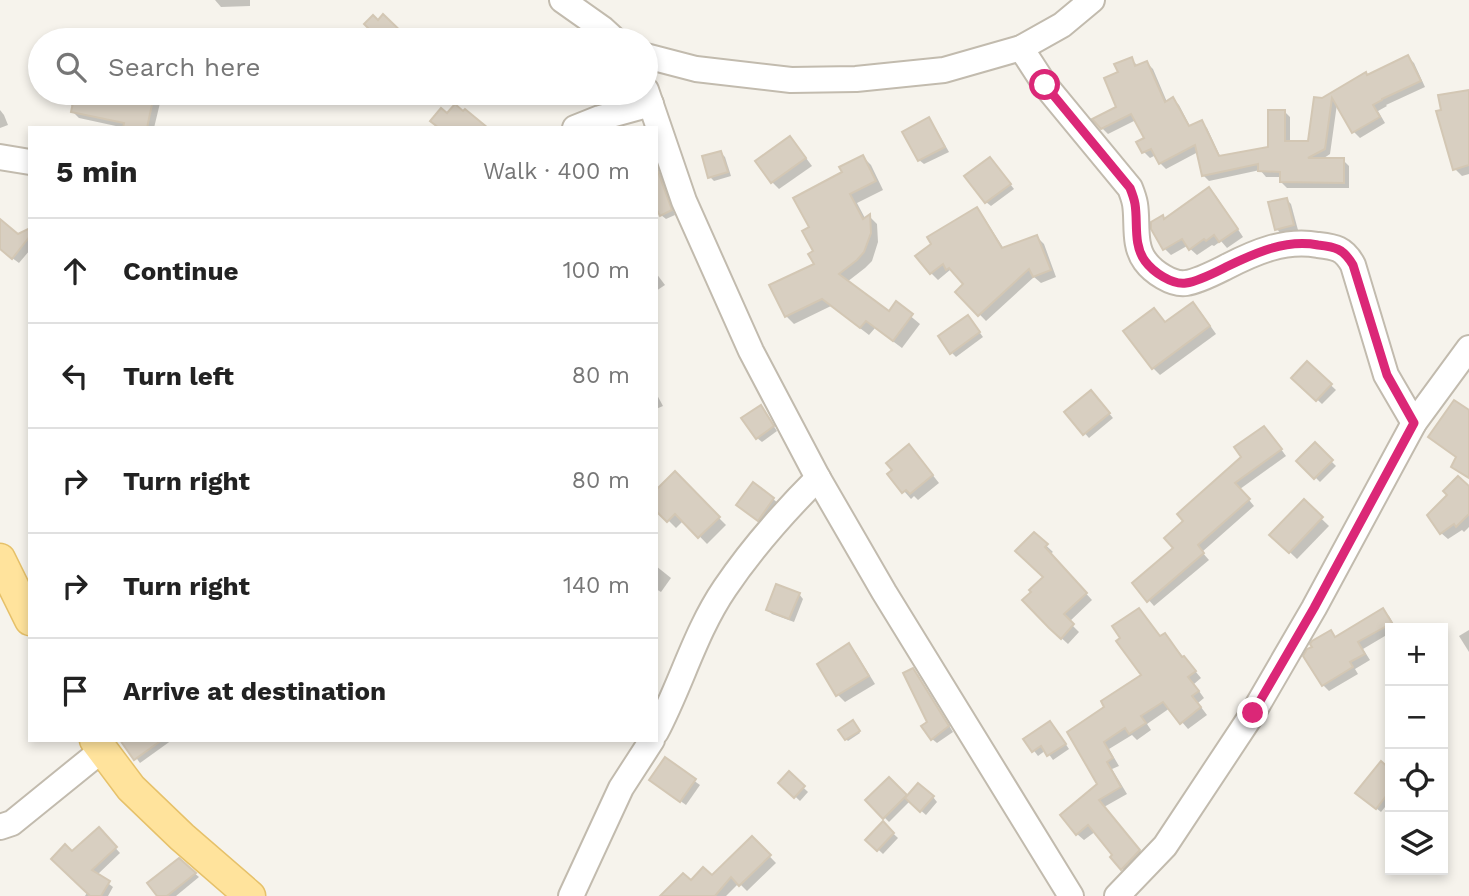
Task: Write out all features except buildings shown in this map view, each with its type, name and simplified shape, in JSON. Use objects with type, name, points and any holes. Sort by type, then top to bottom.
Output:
[{"type":"main road","points":[[0,559],[26,602]]},
{"type":"main road","points":[[99,745],[131,788],[181,837],[250,896]]},
{"type":"street","points":[[562,0],[602,28]]},
{"type":"street","points":[[658,59],[696,69],[791,80],[843,79],[944,69],[1021,48],[1062,24],[1092,0]]},
{"type":"street","points":[[1021,48],[1045,85],[1130,188],[1135,202],[1138,244],[1144,260],[1173,282],[1185,284],[1283,244],[1297,242],[1334,247],[1346,254],[1353,265],[1387,375],[1414,423]]},
{"type":"street","points":[[580,126],[630,105]]},
{"type":"street","points":[[651,105],[657,126]]},
{"type":"street","points":[[658,128],[684,201],[751,351],[818,478],[1071,896]]},
{"type":"street","points":[[0,157],[28,162]]},
{"type":"street","points":[[1117,896],[1165,846],[1253,713],[1314,608],[1414,423],[1469,348]]},
{"type":"street","points":[[658,728],[670,707],[698,638],[724,589],[776,521],[818,478]]},
{"type":"street","points":[[571,896],[621,788],[651,742]]},
{"type":"street","points":[[0,827],[22,815],[99,745]]},
{"type":"route","points":[[1045,85],[1130,188],[1135,202],[1138,244],[1144,260],[1173,282],[1185,284],[1283,244],[1310,243],[1334,247],[1346,254],[1353,265],[1387,375],[1414,423],[1314,608],[1253,713]]}]
